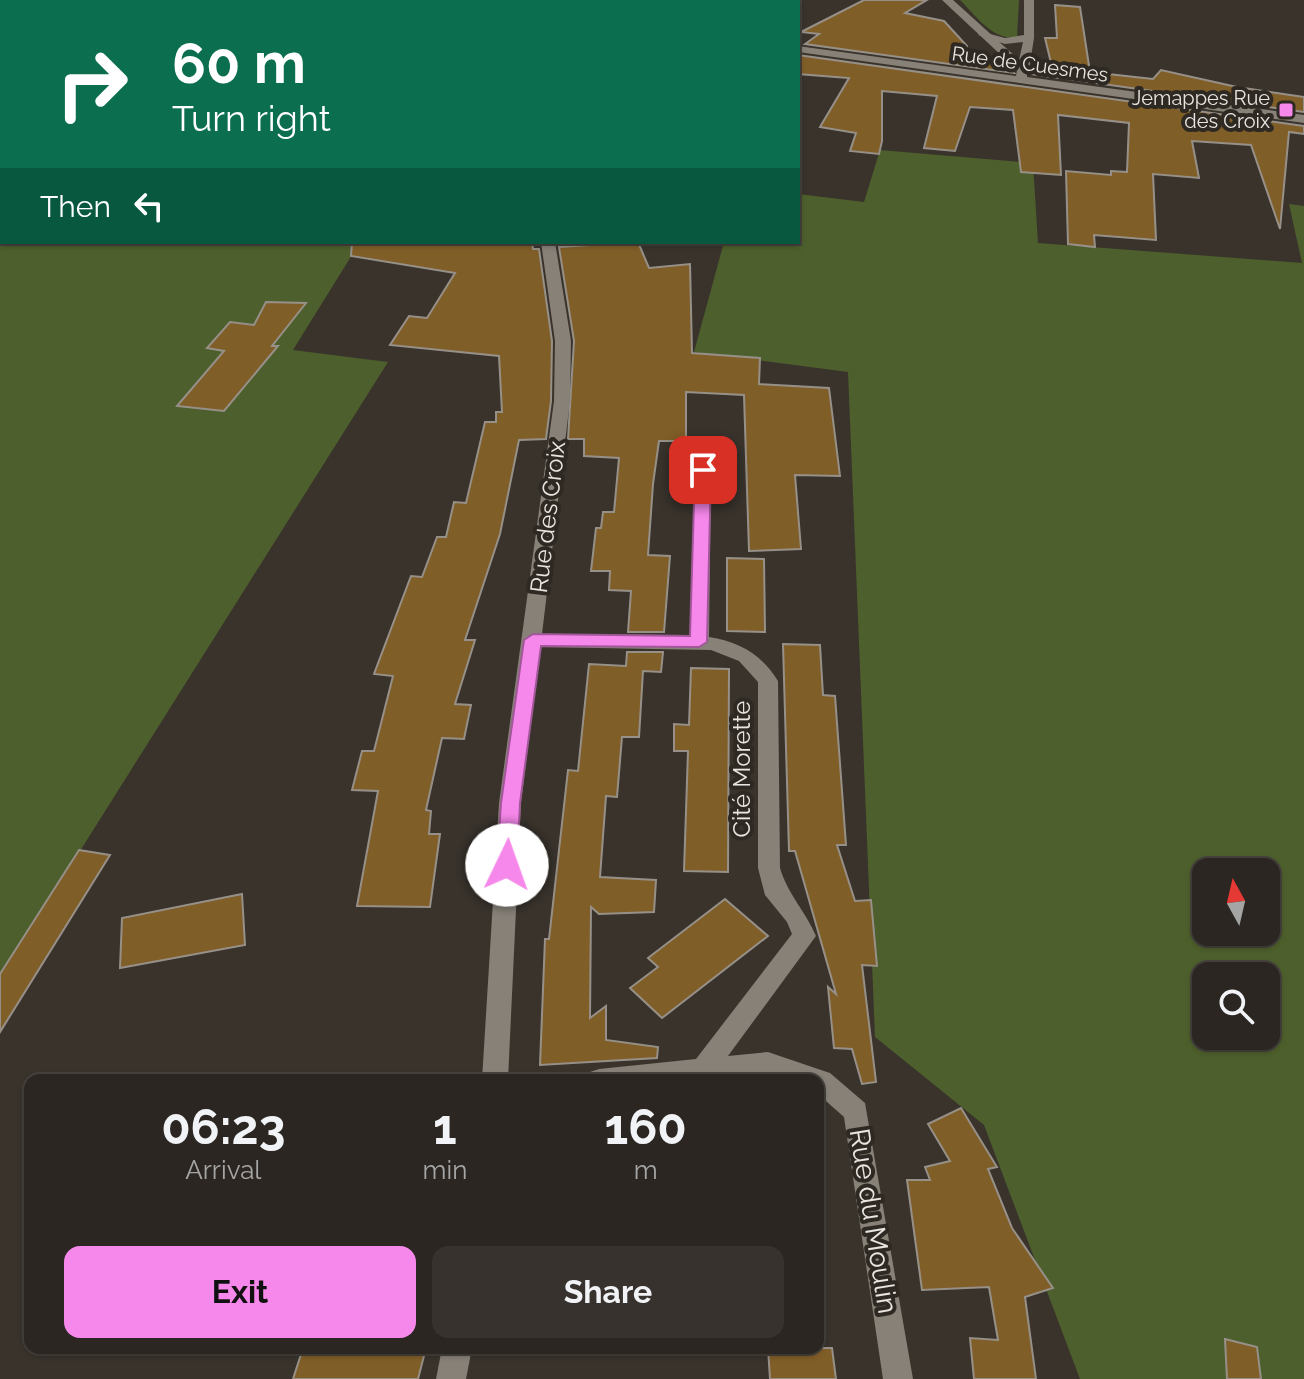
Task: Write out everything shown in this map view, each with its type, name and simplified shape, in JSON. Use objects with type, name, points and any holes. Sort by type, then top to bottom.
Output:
[{"type":"street","points":[[947,0],[1022,75]]},
{"type":"street","points":[[1022,75],[1029,38],[1029,0]]},
{"type":"street","points":[[983,35],[1005,41],[1029,38]]},
{"type":"street","name":"Rue de Cuesmes","points":[[800,49],[1022,75],[1304,119]]},
{"type":"street","name":"Rue des Croix","points":[[495,1074],[510,803],[562,401],[563,341],[548,244]]},
{"type":"street","points":[[533,640],[699,642],[703,470]]},
{"type":"street","name":"Cité Morette","points":[[699,642],[731,646],[754,662],[768,681],[769,868],[776,895],[796,917],[804,936],[703,1069]]},
{"type":"street","name":"Rue du Moulin","points":[[656,1074],[768,1063],[800,1074]]},
{"type":"street","name":"Rue du Moulin","points":[[824,1084],[856,1111],[898,1379]]},
{"type":"street","points":[[451,1379],[456,1354]]},
{"type":"green space","points":[[960,0],[1019,0],[1017,37],[993,31]]},
{"type":"green space","points":[[880,150],[1033,163],[1038,243],[1302,263],[1289,204],[1304,206],[1304,1379],[1080,1379],[984,1125],[875,1037],[848,372],[694,352],[723,244],[800,244],[800,194],[864,202]]},
{"type":"green space","points":[[0,244],[359,244],[293,350],[388,362],[0,978]]},
{"type":"building","points":[[864,0],[927,0],[905,13],[944,21],[967,46],[962,52],[974,54],[971,59],[1008,66],[1014,73],[805,44],[819,34],[801,32]]},
{"type":"building","points":[[1055,5],[1080,7],[1090,72],[1153,79],[1161,70],[1237,87],[1304,97],[1304,112],[1030,74],[1033,65],[1051,63],[1045,38],[1057,38]]},
{"type":"building","points":[[800,55],[1304,126],[1304,134],[1289,132],[1280,229],[1251,145],[1192,141],[1199,178],[1153,174],[1156,240],[1094,235],[1095,247],[1068,244],[1066,171],[1111,175],[1111,171],[1127,172],[1129,123],[1058,115],[1061,175],[1021,172],[1013,110],[970,107],[955,151],[924,148],[937,96],[882,91],[879,154],[850,151],[856,133],[820,127],[849,78],[800,74]]},
{"type":"building","points":[[352,244],[532,244],[533,249],[539,249],[552,341],[551,401],[546,439],[519,440],[500,534],[465,640],[475,640],[455,704],[471,705],[464,739],[442,738],[426,810],[431,811],[429,834],[440,834],[430,907],[357,906],[378,791],[352,790],[362,751],[374,751],[393,676],[374,674],[411,576],[422,577],[437,537],[446,537],[454,502],[466,503],[485,422],[496,422],[496,412],[502,412],[499,356],[390,345],[409,316],[427,318],[455,273],[351,256]]},
{"type":"building","points":[[639,244],[649,268],[690,264],[692,353],[760,358],[759,384],[829,388],[840,476],[795,475],[801,549],[749,551],[744,395],[686,392],[686,441],[659,441],[653,484],[648,555],[670,556],[664,632],[628,632],[631,591],[609,590],[610,571],[591,571],[596,528],[601,528],[603,512],[614,512],[619,458],[584,456],[584,439],[568,439],[574,341],[559,247]]},
{"type":"building","points":[[266,302],[306,303],[272,346],[278,346],[224,411],[177,406],[224,351],[207,348],[230,322],[254,325]]},
{"type":"building","points":[[727,558],[764,559],[765,632],[727,631]]},
{"type":"building","points":[[783,644],[820,645],[823,695],[835,696],[846,845],[837,845],[855,901],[871,900],[877,966],[862,965],[876,1082],[862,1084],[852,1049],[834,1048],[828,987],[836,994],[795,851],[789,851]]},
{"type":"building","points":[[627,652],[663,652],[661,672],[643,671],[639,737],[622,737],[617,797],[606,796],[600,877],[656,880],[654,912],[599,914],[591,907],[590,1018],[606,1006],[606,1040],[658,1047],[657,1058],[540,1065],[545,939],[549,939],[568,770],[578,771],[589,664],[626,666]]},
{"type":"building","points":[[691,668],[729,669],[728,872],[684,871],[688,751],[674,751],[674,724],[689,725]]},
{"type":"building","points":[[79,850],[110,855],[0,1032],[0,974]]},
{"type":"building","points":[[242,894],[245,945],[120,968],[122,918]]},
{"type":"building","points":[[725,899],[768,936],[662,1018],[630,988],[658,967],[648,958]]},
{"type":"building","points":[[961,1108],[997,1167],[988,1169],[1012,1228],[1053,1288],[1025,1297],[1036,1379],[974,1379],[970,1338],[998,1340],[989,1287],[922,1290],[907,1180],[930,1180],[925,1167],[950,1161],[928,1124]]},
{"type":"building","points":[[1225,1339],[1257,1347],[1261,1379],[1227,1379]]},
{"type":"building","points":[[824,1348],[832,1348],[836,1379],[770,1379],[768,1354],[824,1354]]},
{"type":"building","points":[[301,1354],[424,1354],[418,1379],[293,1379]]},
{"type":"place","name":"Jemappes Rue des Croix","points":[[1286,110]]},
{"type":"route","points":[[507,865],[510,803],[533,640],[699,642],[703,470]]}]
